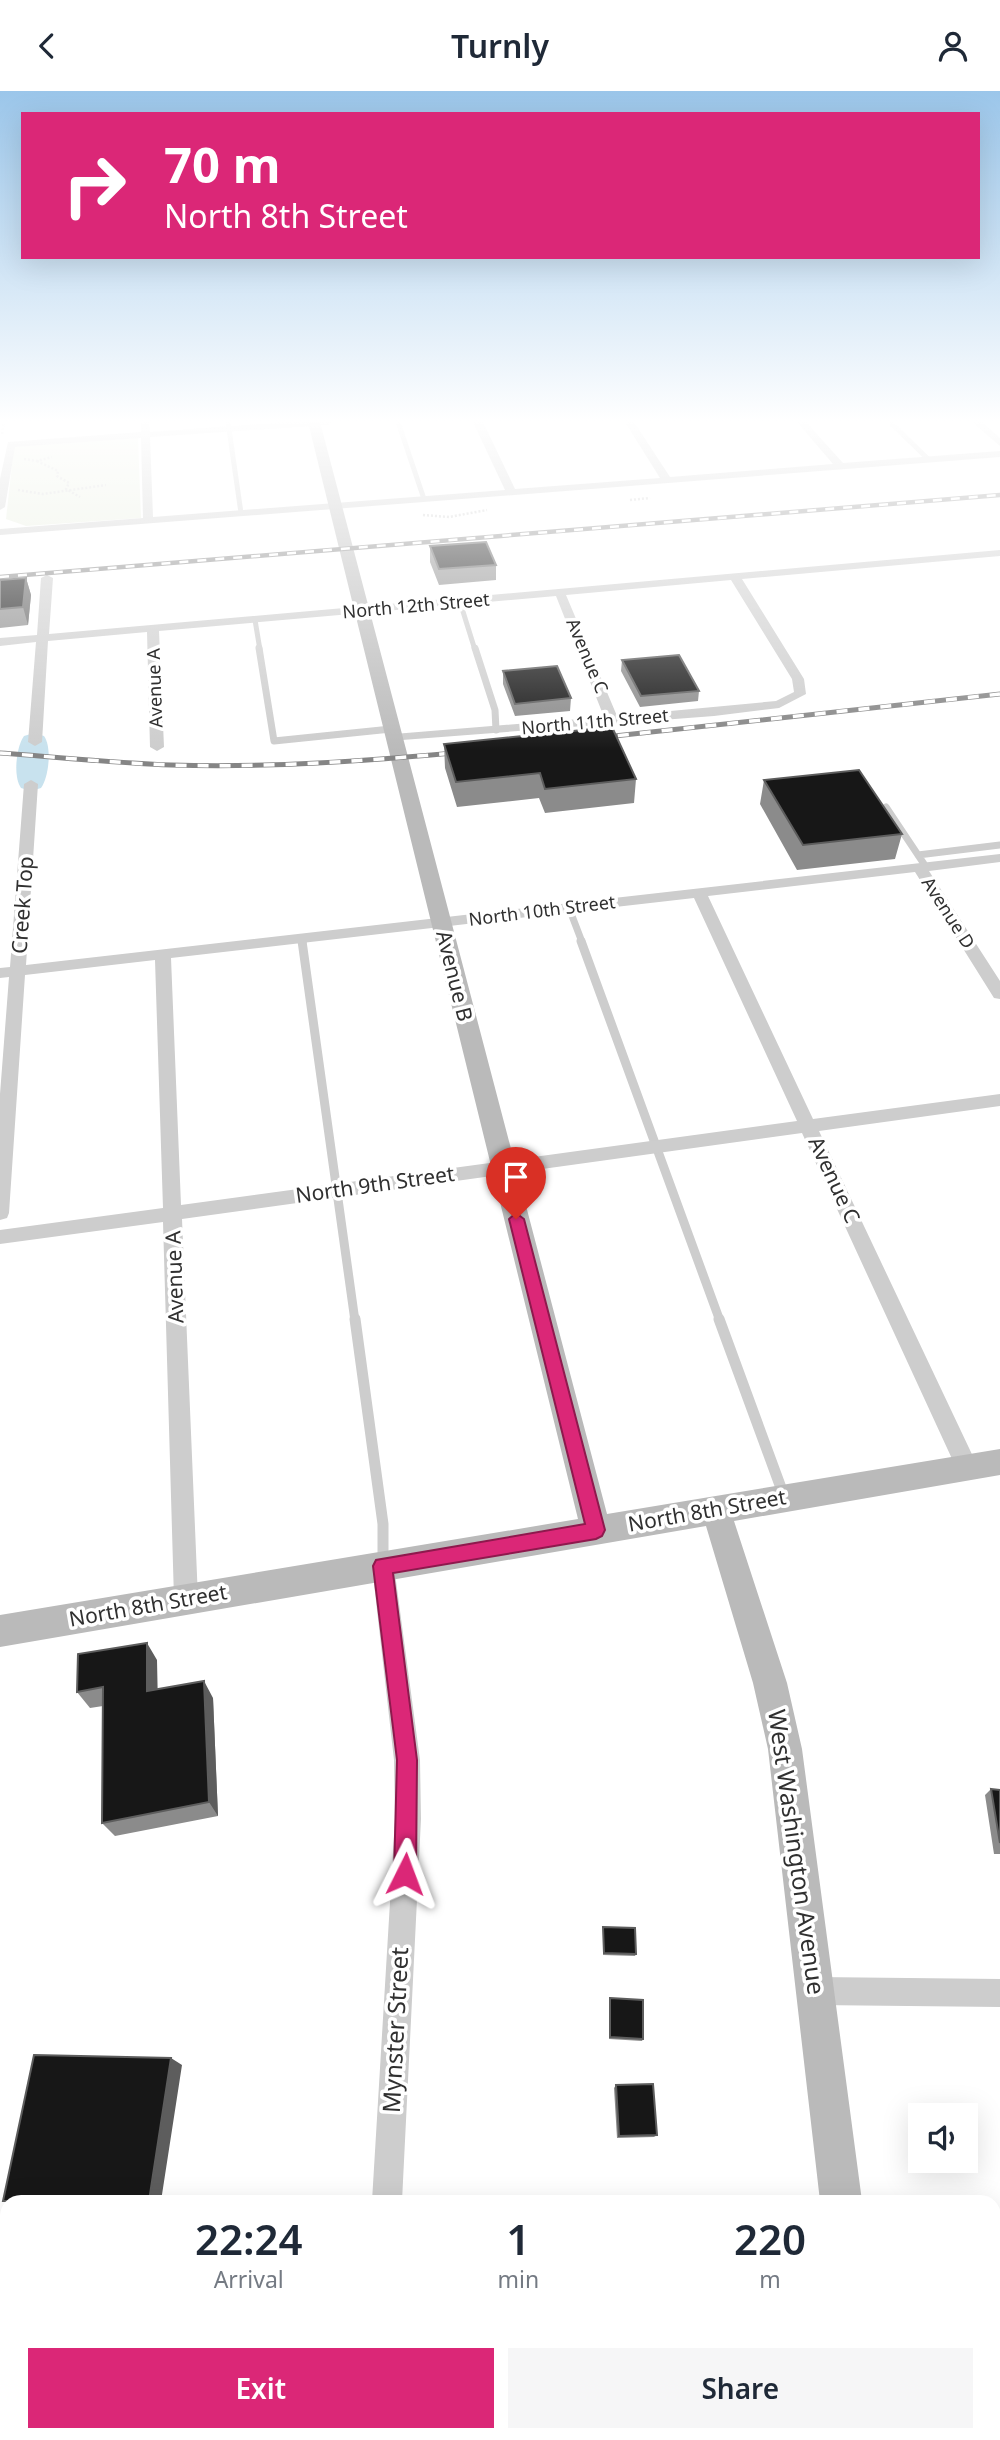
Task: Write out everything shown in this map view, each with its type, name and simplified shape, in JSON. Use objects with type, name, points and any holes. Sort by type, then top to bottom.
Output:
[{"type":"street","points":[[20,532],[30,536]]},
{"type":"street","name":"Avenue B","points":[[342,532],[596,1530]]},
{"type":"street","name":"North 12th Street","points":[[0,642],[1000,553]]},
{"type":"street","name":"North 11th Street","points":[[393,733],[496,730],[612,720],[770,706],[795,698],[801,688],[798,679],[735,577]]},
{"type":"street","points":[[35,742],[47,578]]},
{"type":"street","name":"Avenue C","points":[[560,593],[598,680],[612,720]]},
{"type":"street","name":"Avenue A","points":[[153,629],[157,747]]},
{"type":"street","name":"Creek Top","points":[[0,1213],[31,784]]},
{"type":"street","name":"North 10th Street","points":[[0,972],[699,893],[921,863],[1000,858]]},
{"type":"street","name":"Avenue D","points":[[921,863],[1000,994]]},
{"type":"street","name":"Avenue C","points":[[699,893],[967,1467]]},
{"type":"street","name":"Avenue A","points":[[163,954],[186,1599]]},
{"type":"street","name":"North 9th Street","points":[[0,1237],[1000,1100]]},
{"type":"street","name":"North 8th Street","points":[[0,1631],[1000,1462]]},
{"type":"street","name":"West Washington Avenue","points":[[716,1510],[770,1683],[783,1739],[793,1799],[840,2195]]},
{"type":"street","name":"Mynster Street","points":[[383,1566],[407,1760],[408,1808],[387,2195]]},
{"type":"street","points":[[816,1991],[1000,1993]]},
{"type":"lane","points":[[460,602],[495,710],[496,730]]},
{"type":"lane","points":[[255,620],[274,741],[393,733]]},
{"type":"lane","points":[[886,807],[921,863],[1000,845]]},
{"type":"lane","points":[[569,908],[785,1498]]},
{"type":"lane","points":[[302,938],[383,1524],[383,1566]]},
{"type":"building","points":[[486,542],[496,565],[439,569],[430,546]]},
{"type":"building","points":[[26,578],[23,607],[0,609],[0,580]]},
{"type":"building","points":[[679,655],[699,691],[641,696],[622,660]]},
{"type":"building","points":[[557,666],[571,698],[515,704],[503,671]]},
{"type":"building","points":[[612,727],[636,779],[545,789],[540,773],[456,782],[444,744]]},
{"type":"building","points":[[859,770],[902,834],[803,845],[764,780]]},
{"type":"building","points":[[147,1643],[147,1691],[204,1681],[209,1802],[102,1823],[103,1687],[77,1692],[78,1654]]},
{"type":"building","points":[[991,1789],[1000,1790],[1000,1843]]},
{"type":"building","points":[[603,1927],[635,1928],[636,1954],[604,1953]]},
{"type":"building","points":[[610,1998],[643,2000],[643,2039],[610,2037]]},
{"type":"building","points":[[34,2055],[171,2058],[150,2195],[4,2195]]},
{"type":"building","points":[[653,2084],[657,2135],[619,2136],[616,2085]]},
{"type":"waterway","points":[[47,578],[48,567]]},
{"type":"waterway","points":[[31,782],[34,742]]},
{"type":"railway","points":[[0,577],[553,532]]},
{"type":"railway","points":[[596,738],[1000,694]]},
{"type":"railway","points":[[0,753],[208,766],[318,763],[464,752]]},
{"type":"route","points":[[405,1874],[407,1760],[383,1566],[596,1530],[516,1219]]}]
